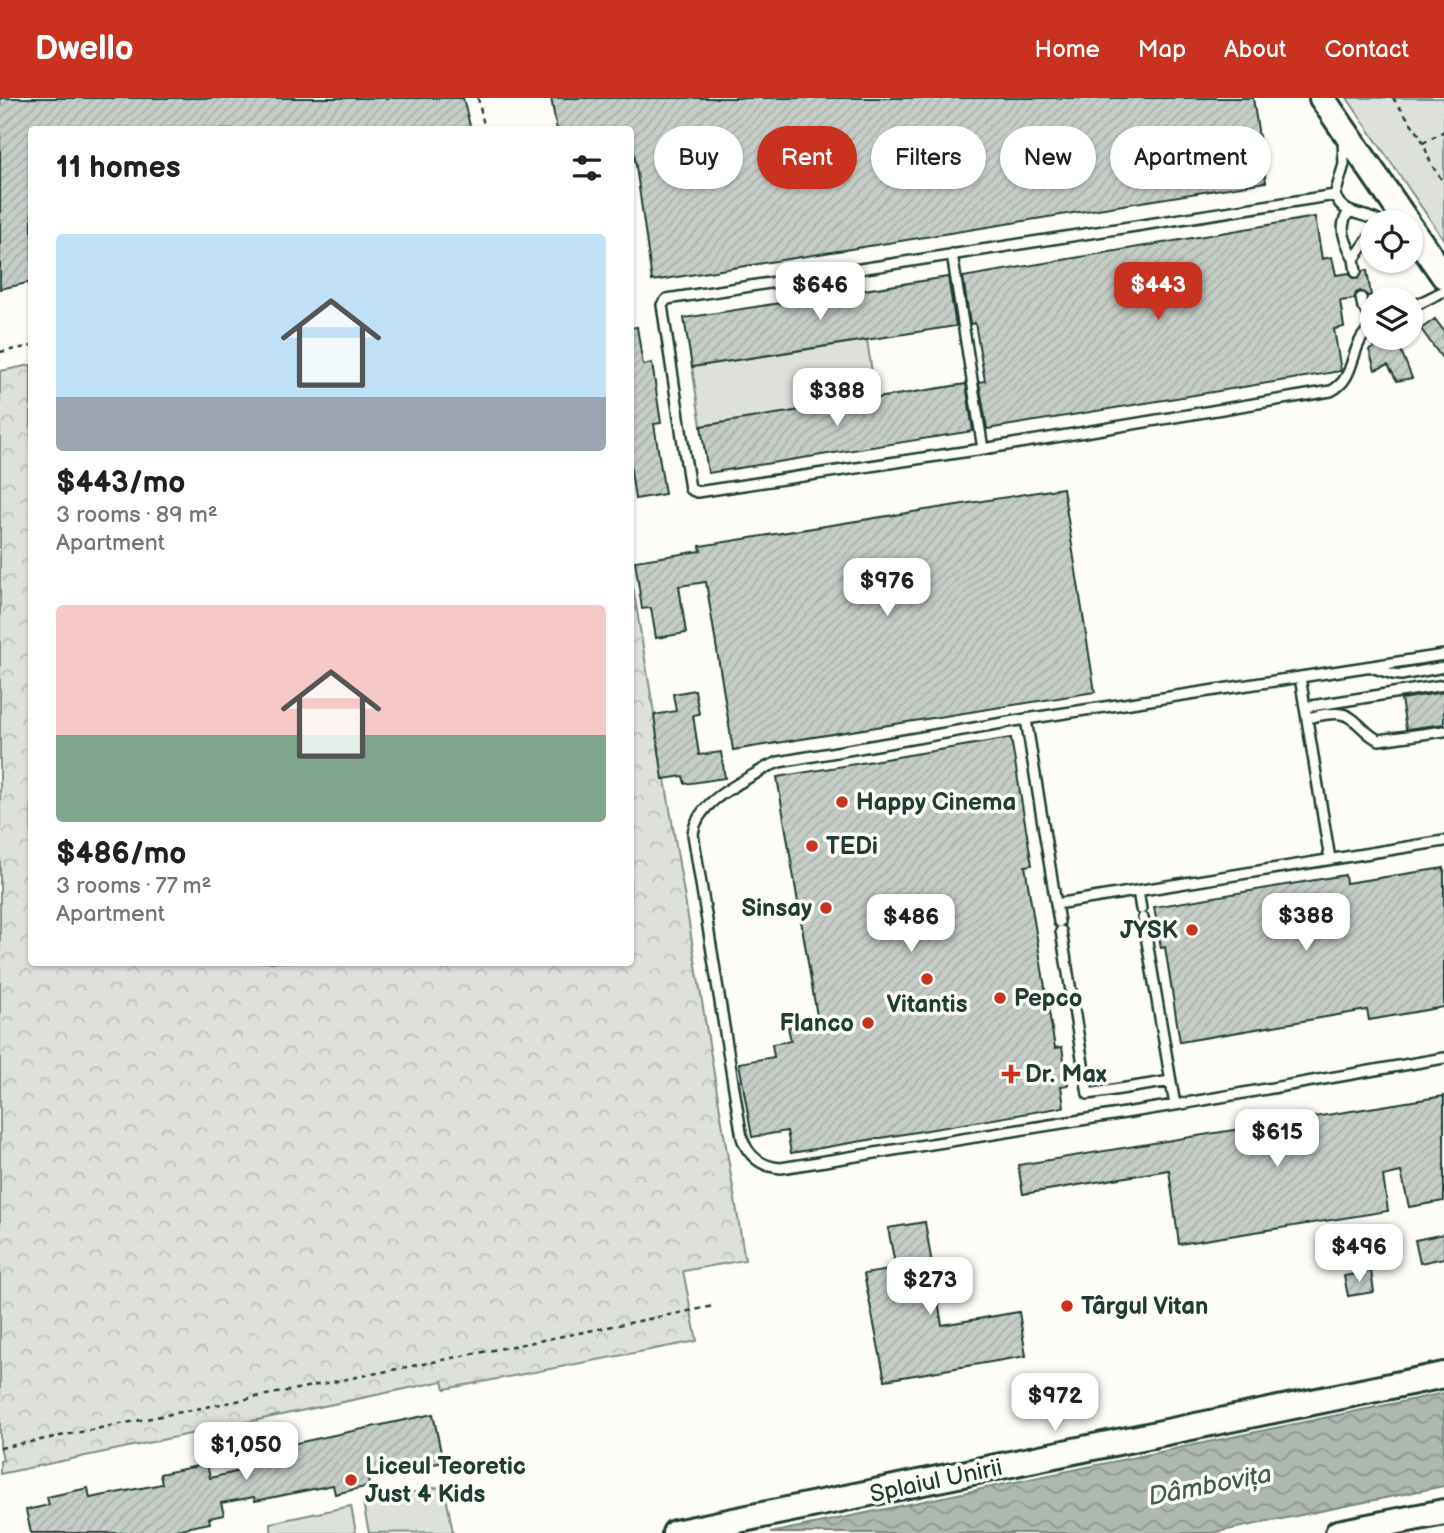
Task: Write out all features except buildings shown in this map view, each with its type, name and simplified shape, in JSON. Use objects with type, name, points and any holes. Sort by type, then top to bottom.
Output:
[{"type":"main road","points":[[1322,98],[1340,124],[1388,210]]},
{"type":"main road","points":[[1423,252],[1444,276]]},
{"type":"main road","name":"Splaiul Unirii","points":[[675,1533],[1444,1375]]},
{"type":"main road","points":[[1338,1533],[1444,1512]]},
{"type":"lane","points":[[1340,124],[1344,164],[1335,195],[1339,205],[1349,212],[1360,214]]},
{"type":"lane","points":[[1335,195],[667,299],[662,305],[690,489],[696,492],[983,449],[1331,391],[1346,381],[1360,340]]},
{"type":"lane","points":[[1349,212],[1342,230],[1354,259],[1356,272]]},
{"type":"lane","points":[[1354,259],[1360,251]]},
{"type":"lane","points":[[952,254],[983,449]]},
{"type":"lane","points":[[1423,302],[1444,291]]},
{"type":"lane","points":[[1444,655],[1026,719],[779,762],[767,767],[702,810],[694,825],[693,844],[744,1144],[749,1153],[763,1164],[781,1168],[1175,1105],[1444,1058]]},
{"type":"lane","points":[[1368,666],[1401,675],[1444,667]]},
{"type":"lane","points":[[1300,677],[1330,859]]},
{"type":"lane","points":[[1305,707],[1444,685]]},
{"type":"lane","points":[[1307,718],[1339,713],[1346,715],[1379,740],[1444,731]]},
{"type":"lane","points":[[1026,719],[1088,1094],[1171,1081]]},
{"type":"lane","points":[[1056,904],[1444,841]]},
{"type":"lane","points":[[1138,891],[1175,1105]]},
{"type":"path","points":[[478,98],[484,126]]},
{"type":"path","points":[[1393,98],[1421,137],[1431,164],[1444,183]]},
{"type":"path","points":[[1423,144],[1444,131]]},
{"type":"path","points":[[0,352],[28,347]]},
{"type":"path","points":[[0,1448],[714,1306]]},
{"type":"green space","points":[[1347,98],[1444,98],[1444,240]]},
{"type":"green space","points":[[867,340],[876,398],[701,426],[692,367]]},
{"type":"green space","points":[[28,366],[28,966],[634,966],[634,593],[745,1260],[683,1271],[697,1341],[445,1389],[443,1381],[0,1474],[0,1461],[3,1460],[0,1446],[0,371]]},
{"type":"green space","points":[[444,1486],[453,1532],[369,1533],[363,1503]]},
{"type":"green space","points":[[351,1506],[356,1533],[272,1533],[270,1523]]},
{"type":"water","name":"Dâmbovița","points":[[1444,1393],[1444,1486],[1212,1533],[770,1533]]},
{"type":"place","name":"Happy Cinema","points":[[842,802]]},
{"type":"place","name":"TEDi","points":[[812,846]]},
{"type":"place","name":"Sinsay","points":[[826,908]]},
{"type":"place","name":"JYSK","points":[[1192,930]]},
{"type":"place","name":"Vitantis","points":[[927,979]]},
{"type":"place","name":"Pepco","points":[[1000,998]]},
{"type":"place","name":"Flanco","points":[[868,1023]]},
{"type":"place","name":"Dr. Max","points":[[1011,1074]]},
{"type":"place","name":"Târgul Vitan","points":[[1067,1306]]},
{"type":"place","name":"Liceul Teoretic Just 4 Kids","points":[[351,1480]]}]
